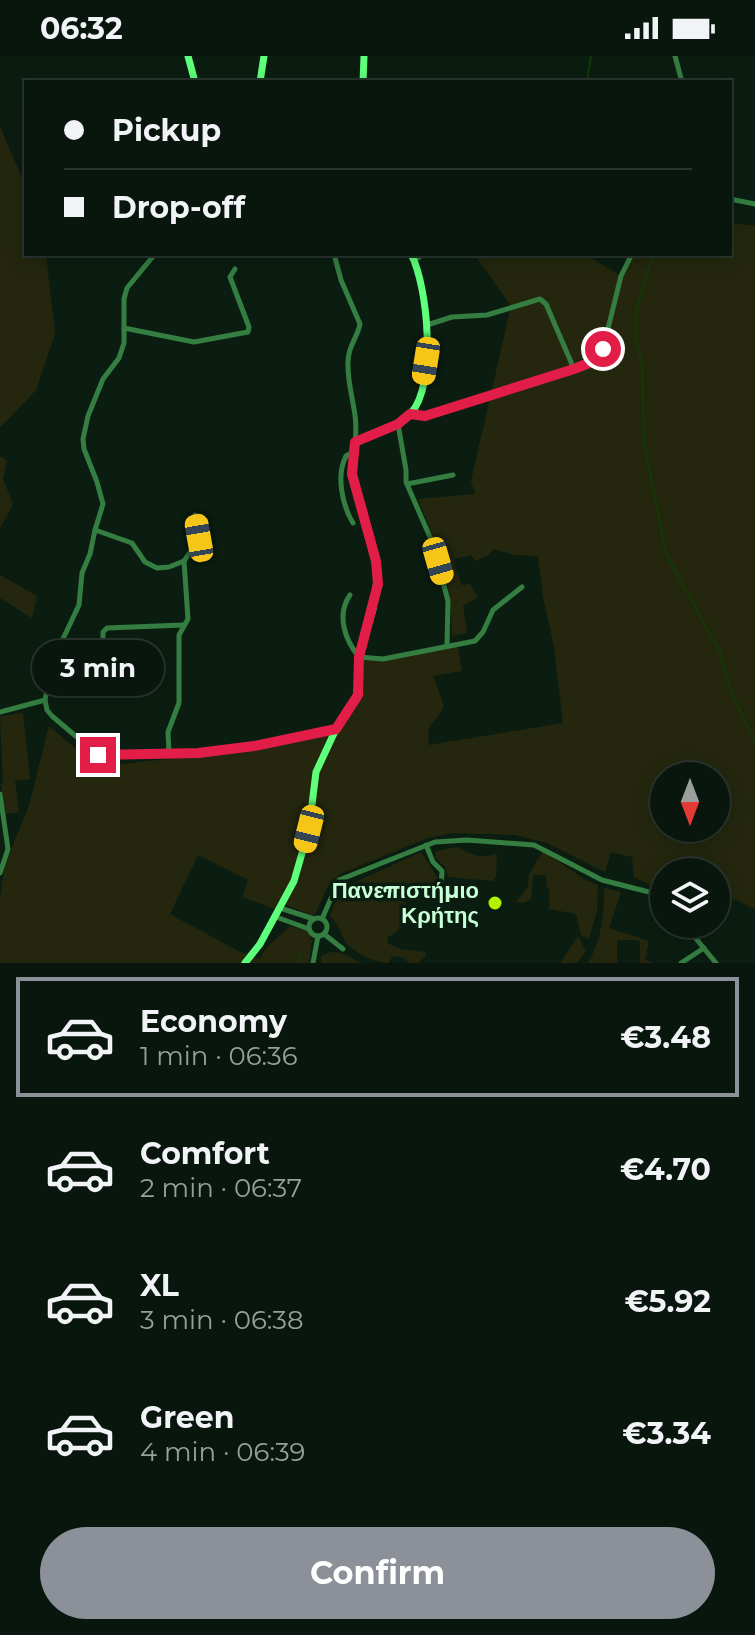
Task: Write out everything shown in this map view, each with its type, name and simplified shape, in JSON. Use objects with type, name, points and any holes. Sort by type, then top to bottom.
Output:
[{"type":"street","points":[[188,56],[194,80]]},
{"type":"street","points":[[260,80],[264,56]]},
{"type":"street","points":[[363,80],[364,56]]},
{"type":"street","points":[[675,56],[681,80]]},
{"type":"street","points":[[732,199],[755,204]]},
{"type":"street","points":[[153,256],[127,288],[124,343],[119,358],[103,379],[88,416],[84,449],[103,504],[82,573],[79,605],[53,660],[45,700],[47,710],[98,755],[169,754],[254,746],[336,729]]},
{"type":"street","points":[[245,963],[276,917],[294,881],[309,829],[316,772],[336,729],[357,698],[359,657],[373,609],[378,572],[352,474],[356,406],[348,361],[352,339],[360,324],[335,256]]},
{"type":"street","points":[[410,414],[425,416],[594,361],[603,349],[621,276],[631,256]]},
{"type":"street","points":[[355,442],[398,424],[416,407],[422,389],[427,325],[425,301],[412,258]]},
{"type":"street","points":[[124,328],[194,342],[248,332],[249,327],[230,277],[235,269]]},
{"type":"street","points":[[427,325],[452,317],[487,315],[540,299],[546,304],[574,369]]},
{"type":"street","points":[[398,424],[407,484],[433,544],[443,578],[448,601],[447,645]]},
{"type":"street","points":[[353,452],[346,456],[341,468],[344,506],[353,523]]},
{"type":"street","points":[[407,484],[453,475]]},
{"type":"street","points":[[95,530],[132,543],[145,562],[157,568],[169,567],[184,561],[199,540],[195,515]]},
{"type":"street","points":[[169,754],[168,732],[179,703],[179,635],[188,612],[184,561]]},
{"type":"street","points":[[359,657],[383,659],[475,641],[493,610],[522,587]]},
{"type":"street","points":[[350,595],[345,605],[343,628],[359,657]]},
{"type":"street","points":[[103,655],[103,632],[107,628],[184,625]]},
{"type":"street","points":[[0,712],[45,700]]},
{"type":"street","points":[[0,794],[8,849],[0,873]]},
{"type":"street","points":[[322,919],[339,880],[426,845],[448,840],[534,845],[602,880],[650,893]]},
{"type":"street","points":[[426,845],[433,862],[442,871],[439,919]]},
{"type":"street","points":[[280,908],[322,919]]},
{"type":"street","points":[[276,917],[321,935],[343,949]]},
{"type":"street","points":[[310,930],[314,919]]},
{"type":"street","points":[[313,963],[321,935],[327,926],[322,919]]},
{"type":"street","points":[[696,938],[716,963]]},
{"type":"street","points":[[681,963],[704,948]]},
{"type":"green space","points":[[0,127],[24,182],[24,256],[46,256],[55,334],[36,390],[0,428]]},
{"type":"green space","points":[[732,223],[755,226],[755,909],[730,898],[730,858],[650,858],[650,885],[634,877],[632,857],[611,852],[605,872],[547,843],[515,835],[452,833],[428,838],[342,873],[329,884],[314,916],[279,902],[275,909],[242,897],[248,880],[198,855],[170,914],[238,951],[260,959],[265,949],[290,926],[308,931],[312,941],[309,963],[0,963],[0,898],[5,864],[29,806],[49,726],[98,767],[254,749],[338,731],[361,696],[363,659],[458,646],[462,671],[433,676],[444,706],[430,727],[429,745],[563,723],[538,556],[514,555],[494,549],[475,561],[471,555],[454,559],[461,585],[470,584],[478,597],[463,606],[467,633],[452,636],[450,599],[442,566],[418,499],[475,494],[471,481],[511,306],[475,256],[592,256],[621,276],[631,256],[732,256]]},
{"type":"green space","points":[[0,456],[7,461],[3,479],[13,504],[0,528]]},
{"type":"green space","points":[[0,575],[37,596],[32,618],[0,598]]},
{"type":"green space","points":[[23,713],[30,779],[15,781],[19,812],[6,814],[1,784],[0,716]]},
{"type":"green space","points":[[458,847],[477,855],[497,854],[493,881],[448,877],[446,868],[435,858],[436,851]]},
{"type":"green space","points":[[543,851],[598,885],[597,910],[589,939],[581,935],[576,914],[549,909],[550,890],[546,875],[533,875],[531,899],[524,903],[516,902],[528,887],[529,874]]},
{"type":"green space","points":[[421,852],[439,880],[437,902],[433,902],[430,890],[406,890],[403,923],[388,937],[387,943],[400,949],[425,952],[426,956],[418,963],[409,963],[404,958],[393,956],[388,963],[383,963],[356,951],[347,944],[330,916],[337,897],[351,884]]},
{"type":"green space","points":[[604,888],[621,892],[609,928],[649,941],[645,960],[654,963],[640,963],[640,942],[637,940],[617,940],[617,963],[588,963],[601,927]]},
{"type":"green space","points":[[578,936],[586,951],[577,963],[560,963]]},
{"type":"green space","points":[[329,952],[341,953],[361,963],[321,963],[321,957]]},
{"type":"waterway","points":[[587,80],[591,56]]},
{"type":"waterway","points":[[652,256],[636,312],[636,342],[642,363],[644,441],[666,554],[720,652],[730,690],[755,741]]},
{"type":"waterway","points":[[298,963],[300,953]]},
{"type":"place","name":"Πανεπιστήμιο Κρήτης","points":[[495,903]]},
{"type":"route","points":[[98,755],[198,753],[254,746],[336,729],[358,695],[359,657],[378,584],[376,561],[352,474],[355,442],[398,424],[410,414],[425,416],[574,369],[594,361],[603,349]]}]
